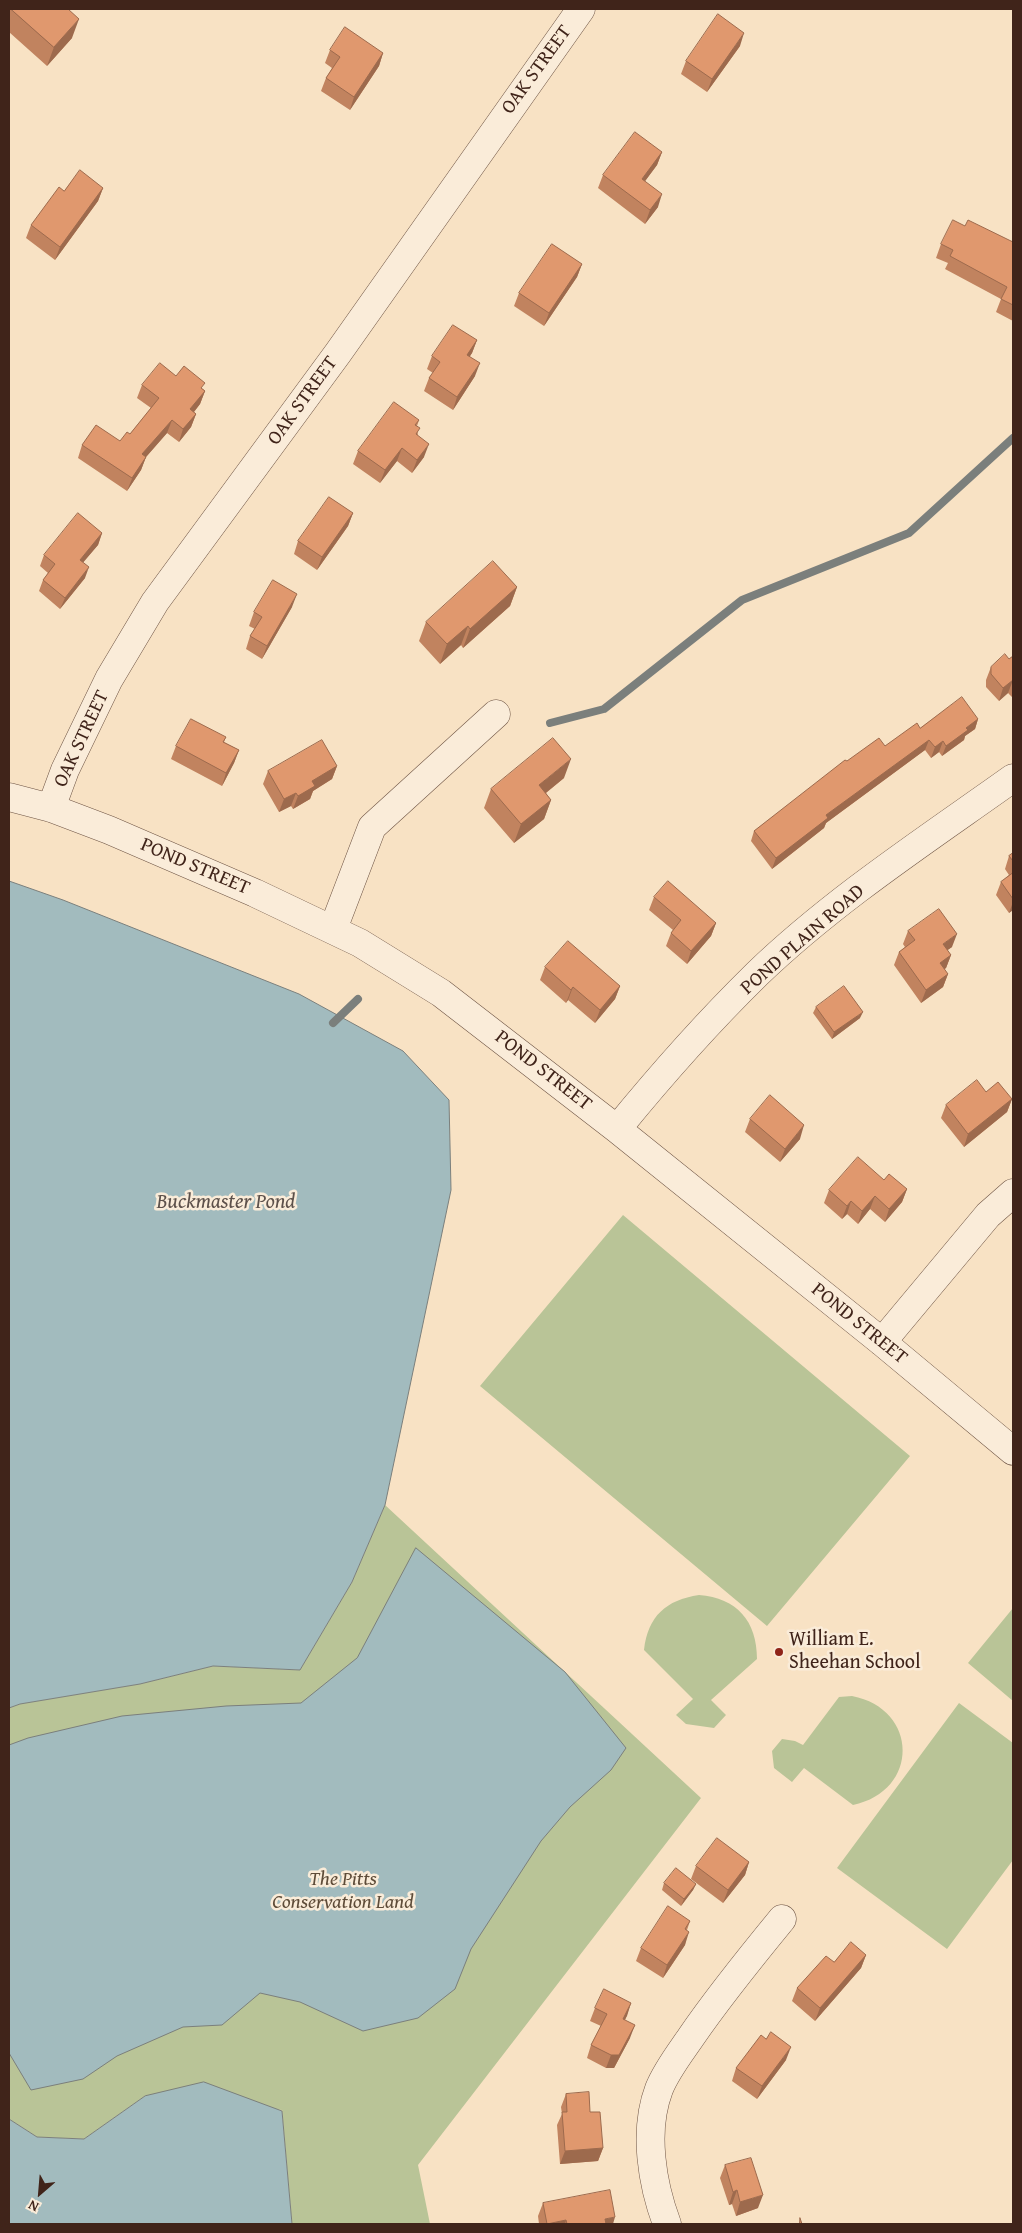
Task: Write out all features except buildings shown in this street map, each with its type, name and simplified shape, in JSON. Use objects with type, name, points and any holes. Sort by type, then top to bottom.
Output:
[{"type":"street","name":"OAK STREET","points":[[51,808],[65,770],[109,679],[154,602],[311,391],[581,9]]},
{"type":"street","points":[[334,929],[372,827],[496,714]]},
{"type":"street","name":"POND PLAIN ROAD","points":[[617,1128],[674,1060],[758,974],[808,930],[888,868],[1013,778]]},
{"type":"street","name":"POND STREET","points":[[9,797],[51,808],[207,871],[334,929],[441,993],[617,1128],[882,1342],[1013,1451]]},
{"type":"street","points":[[882,1342],[988,1215],[1013,1194]]},
{"type":"street","points":[[667,2224],[653,2173],[650,2133],[659,2090],[678,2056],[723,1991],[782,1919]]},
{"type":"green space","points":[[623,1215],[910,1456],[767,1626],[480,1386]]},
{"type":"green space","name":"The Pitts Conservation Land","points":[[385,1505],[701,1798],[418,2165],[430,2224],[292,2224],[282,2110],[145,2096],[84,2139],[37,2137],[9,2119],[9,1708],[20,1704],[140,1684],[213,1666],[300,1670],[352,1582]]},
{"type":"green space","points":[[699,1595],[724,1601],[742,1614],[749,1623],[756,1645],[757,1659],[711,1700],[726,1715],[714,1728],[686,1724],[676,1715],[693,1699],[644,1650],[646,1638],[654,1619],[661,1612],[677,1601]]},
{"type":"green space","points":[[1013,1608],[1013,1701],[968,1663]]},
{"type":"green space","points":[[852,1696],[874,1704],[890,1717],[899,1733],[903,1750],[900,1768],[891,1784],[875,1797],[853,1805],[804,1768],[792,1782],[774,1768],[772,1751],[782,1739],[795,1741],[803,1745],[839,1697]]},
{"type":"green space","points":[[959,1703],[1013,1743],[1013,1860],[947,1949],[837,1868]]},
{"type":"water","name":"Buckmaster Pond","points":[[9,881],[63,900],[299,994],[403,1051],[449,1100],[451,1190],[385,1505],[352,1582],[300,1670],[213,1666],[140,1684],[20,1704],[9,1708]]},
{"type":"water","name":"The Pitts Conservation Land","points":[[416,1548],[565,1672],[626,1748],[611,1770],[570,1807],[541,1841],[471,1949],[455,1989],[418,2018],[363,2031],[300,2002],[260,1993],[222,2025],[183,2027],[117,2056],[83,2079],[31,2090],[9,2053],[9,1745],[28,1738],[122,1716],[226,1706],[301,1703],[357,1658]]},
{"type":"water","points":[[204,2082],[282,2111],[292,2224],[9,2224],[9,2119],[37,2137],[84,2139],[145,2096]]},
{"type":"waterway","points":[[550,723],[604,709],[742,600],[909,533],[1013,438]]},
{"type":"waterway","points":[[333,1023],[358,999]]},
{"type":"place","name":"William E. Sheehan School","points":[[779,1652]]}]
